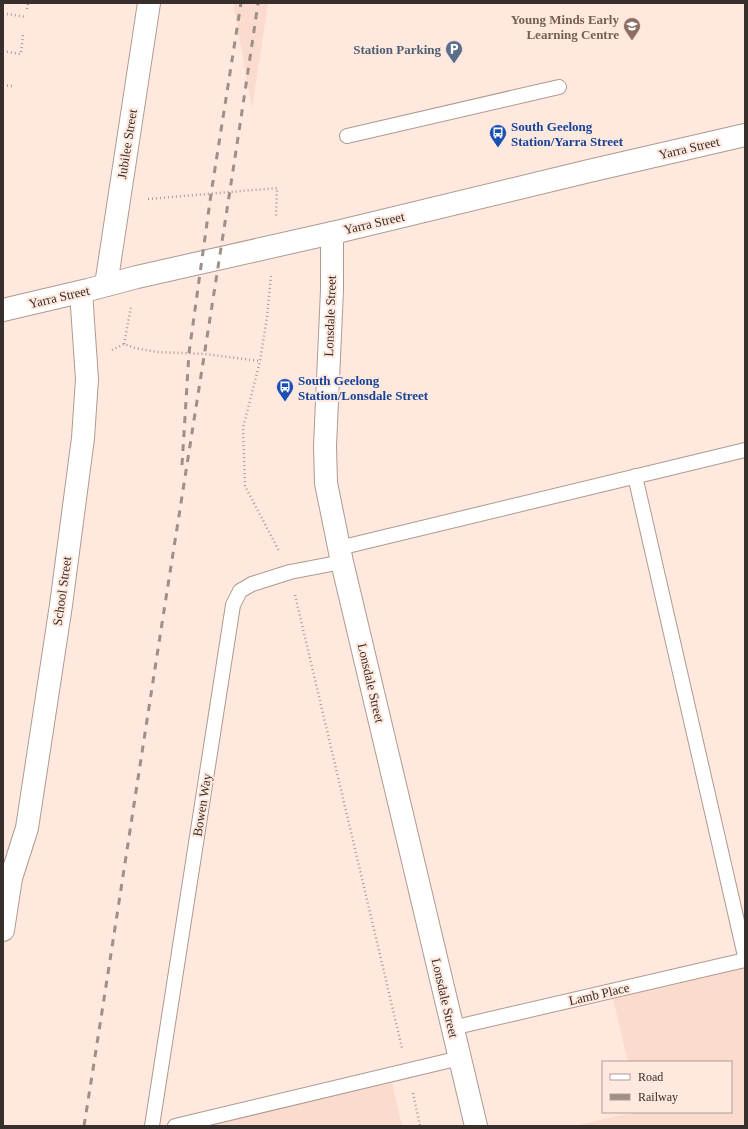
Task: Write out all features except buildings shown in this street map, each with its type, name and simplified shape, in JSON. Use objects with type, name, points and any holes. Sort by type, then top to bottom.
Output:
[{"type":"street","name":"Jubilee Street","points":[[106,285],[150,3]]},
{"type":"street","name":"Yarra Street","points":[[3,310],[137,277],[332,233],[745,135]]},
{"type":"street","name":"Lonsdale Street","points":[[332,233],[332,290],[325,446],[326,483],[341,555],[476,1126]]},
{"type":"street","name":"School Street","points":[[3,930],[7,879],[27,828],[61,605],[83,438],[87,379],[81,292]]},
{"type":"lane","points":[[347,136],[559,87]]},
{"type":"lane","name":"Bowen Way","points":[[152,1126],[233,605],[240,591],[252,584],[341,555],[635,476],[745,450]]},
{"type":"lane","points":[[635,476],[745,956]]},
{"type":"lane","name":"Lamb Place","points":[[452,1028],[745,960]]},
{"type":"lane","points":[[175,1126],[460,1058]]},
{"type":"path","points":[[27,9],[28,3]]},
{"type":"path","points":[[3,15],[8,14],[26,18]]},
{"type":"path","points":[[3,51],[20,53],[23,35]]},
{"type":"path","points":[[3,85],[12,86]]},
{"type":"path","points":[[148,199],[277,188]]},
{"type":"path","points":[[274,246],[267,317],[260,361],[243,428],[245,486],[290,572],[420,1126]]},
{"type":"path","points":[[137,277],[124,344],[135,348],[157,352],[205,354],[260,361]]},
{"type":"shaded area","points":[[233,3],[268,3],[252,108]]},
{"type":"shaded area","points":[[745,968],[745,1126],[575,1126],[630,1113],[732,1113],[732,1061],[628,1061],[613,999]]},
{"type":"shaded area","points":[[392,1083],[402,1126],[209,1126]]},
{"type":"railway","points":[[182,465],[189,353],[211,194],[241,3]]},
{"type":"railway","points":[[84,1126],[258,3]]},
{"type":"place","name":"Young Minds Early Learning Centre","points":[[632,41]]},
{"type":"place","name":"Station Parking","points":[[454,64]]},
{"type":"place","name":"South Geelong Station/Yarra Street","points":[[498,148]]},
{"type":"place","name":"South Geelong Station/Lonsdale Street","points":[[285,402]]}]
